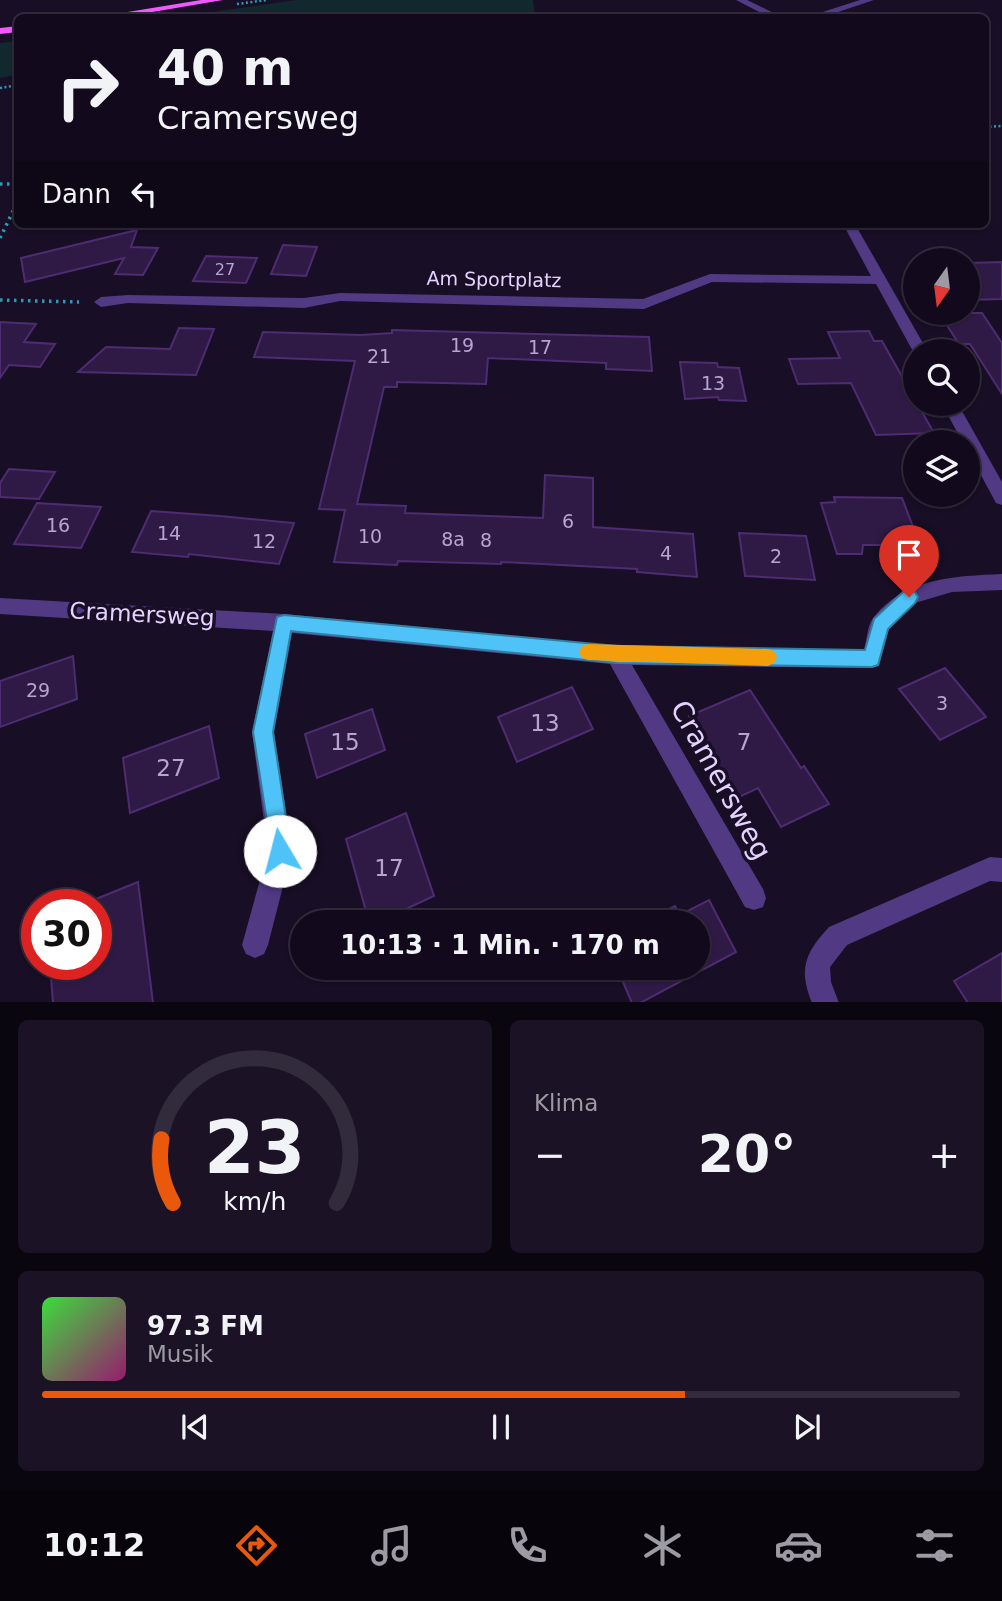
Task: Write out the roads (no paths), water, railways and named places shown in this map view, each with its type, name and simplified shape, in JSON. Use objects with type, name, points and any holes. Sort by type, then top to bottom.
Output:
[{"type":"main road","points":[[123,14],[219,0]]},
{"type":"street","points":[[740,0],[771,14]]},
{"type":"street","points":[[822,14],[870,0]]},
{"type":"street","points":[[851,228],[914,339]]},
{"type":"street","name":"Am Sportplatz","points":[[101,302],[128,299],[304,303],[340,297],[644,304],[710,278],[881,280]]},
{"type":"street","points":[[957,416],[1002,498]]},
{"type":"street","name":"Cramersweg","points":[[0,606],[284,623],[617,655],[872,659],[880,625],[909,597],[952,584],[1002,582]]},
{"type":"street","points":[[255,945],[280,851],[263,732],[284,623]]},
{"type":"street","name":"Cramersweg","points":[[617,655],[754,898]]},
{"type":"street","points":[[825,1002],[815,981],[819,956],[838,936],[990,869],[1002,870]]}]
